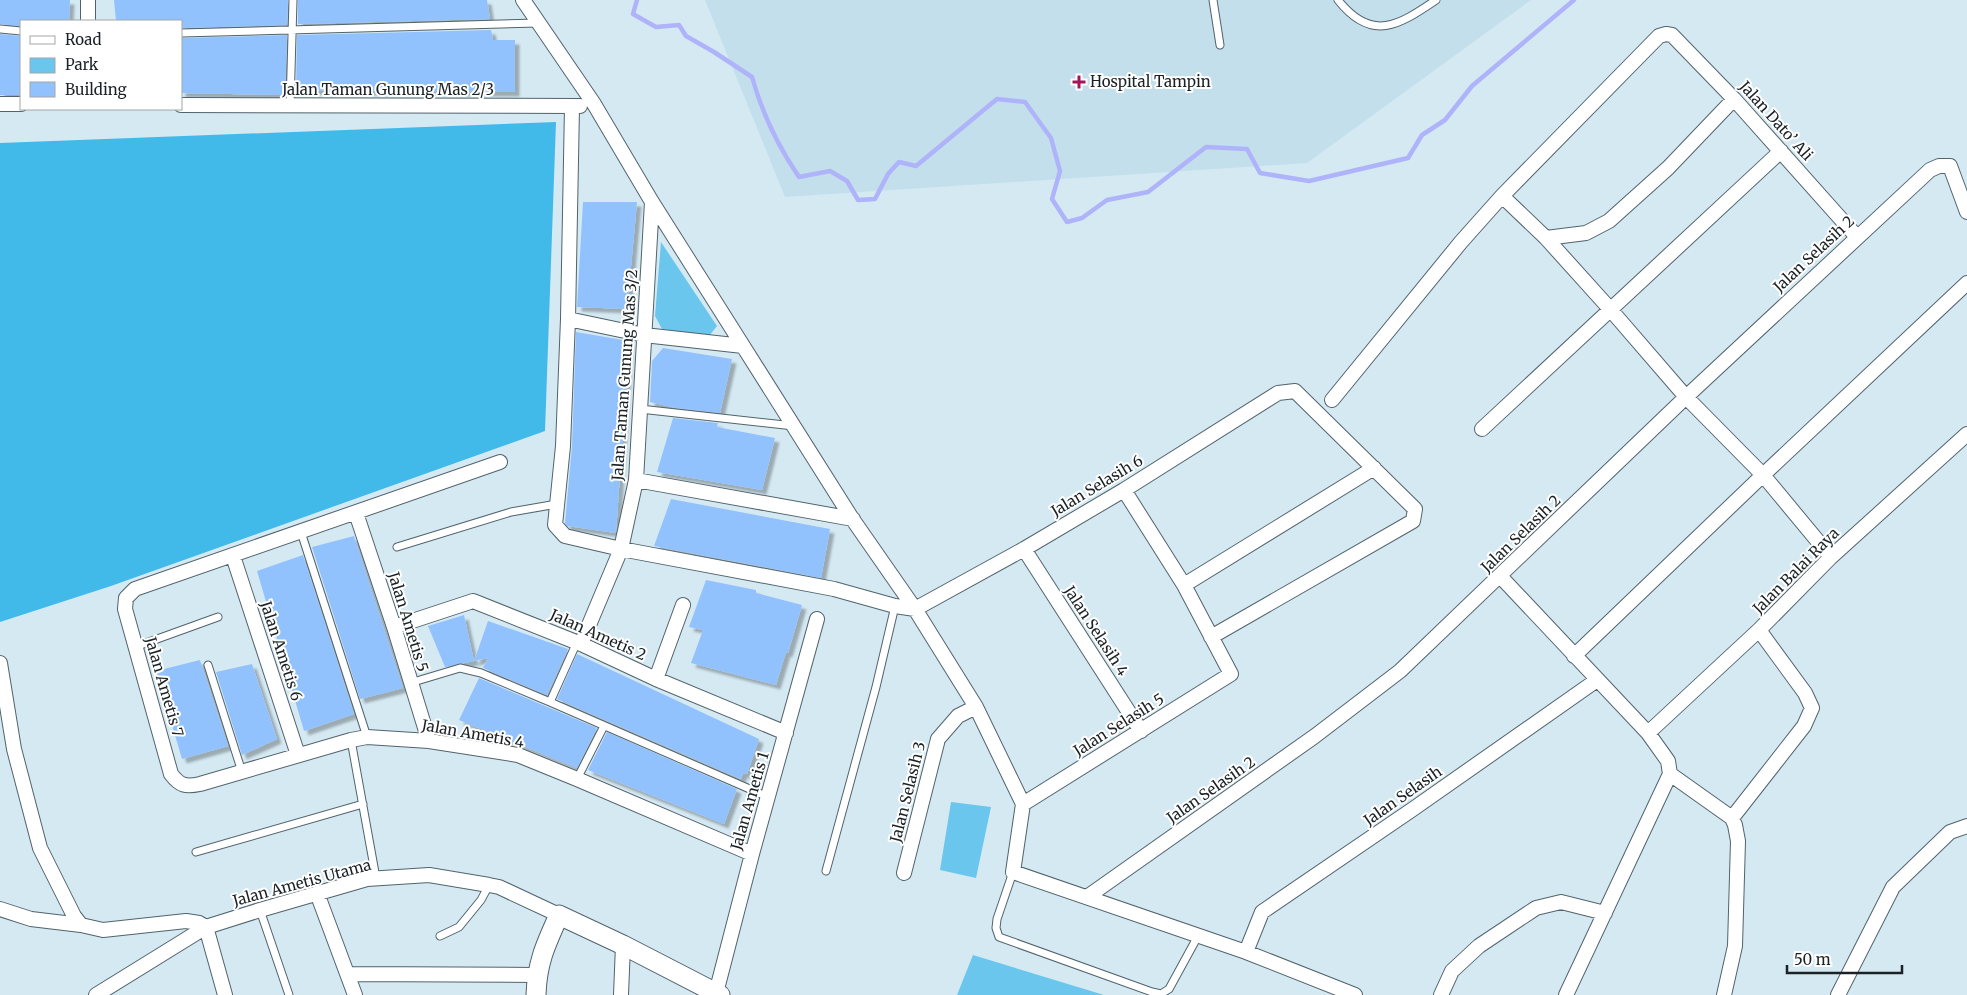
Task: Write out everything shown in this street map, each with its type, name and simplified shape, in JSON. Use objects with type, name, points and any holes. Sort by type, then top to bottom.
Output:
[{"type":"street","points":[[88,0],[88,20]]},
{"type":"street","points":[[523,0],[594,104],[652,202],[743,346],[976,707],[1023,804],[1013,872],[1246,952],[1355,995]]},
{"type":"street","name":"Jalan Dato’ Ali","points":[[1502,196],[1659,36],[1666,34],[1672,35],[1734,99],[1856,237]]},
{"type":"street","points":[[1546,238],[1586,233],[1609,221],[1668,168],[1734,99]]},
{"type":"street","points":[[0,104],[20,104]]},
{"type":"street","name":"Jalan Taman Gunung Mas 2/3","points":[[182,105],[572,106],[594,104]]},
{"type":"street","points":[[572,106],[568,319],[563,446],[555,526],[565,536],[622,549],[834,588],[915,610]]},
{"type":"street","points":[[1482,429],[1781,151]]},
{"type":"street","name":"Jalan Selasih 2","points":[[1087,897],[1300,746],[1400,671],[1686,397],[1930,170],[1939,166],[1950,166],[1967,212]]},
{"type":"street","points":[[1332,400],[1461,242],[1502,196],[1546,238],[1686,397],[1763,474],[1831,557]]},
{"type":"street","name":"Jalan Taman Gunung Mas 3/2","points":[[579,643],[622,549],[636,480],[652,202]]},
{"type":"street","points":[[1574,656],[1763,474],[1967,283]]},
{"type":"street","points":[[568,319],[644,335],[743,346]]},
{"type":"street","name":"Jalan Selasih 6","points":[[915,610],[1124,490],[1278,393],[1295,391],[1374,468]]},
{"type":"street","name":"Jalan Balai Raya","points":[[1648,733],[1759,630],[1831,557],[1967,434]]},
{"type":"street","points":[[233,556],[500,462]]},
{"type":"street","points":[[1124,490],[1184,585],[1211,637],[1413,521],[1415,509],[1374,468],[1184,585]]},
{"type":"street","points":[[636,480],[853,519]]},
{"type":"street","name":"Jalan Ametis 5","points":[[356,513],[429,741]]},
{"type":"street","name":"Jalan Selasih 4","points":[[1024,549],[1140,731]]},
{"type":"street","name":"Jalan Ametis 7","points":[[177,783],[172,774],[135,647],[125,609],[126,598],[135,590],[233,556]]},
{"type":"street","name":"Jalan Ametis 6","points":[[233,556],[298,756]]},
{"type":"street","points":[[1500,576],[1648,733],[1668,761],[1670,774],[1566,995]]},
{"type":"street","name":"Jalan Ametis 2","points":[[394,627],[473,601],[579,643],[656,679],[786,733]]},
{"type":"street","points":[[656,679],[683,605]]},
{"type":"street","name":"Jalan Ametis 1","points":[[709,992],[769,797],[817,619]]},
{"type":"street","points":[[1732,818],[1804,726],[1812,708],[1805,693],[1759,630]]},
{"type":"street","name":"Jalan Selasih 5","points":[[1023,804],[1231,674],[1211,637]]},
{"type":"street","points":[[0,663],[14,749],[40,848],[74,916],[81,924]]},
{"type":"street","name":"Jalan Selasih","points":[[1246,952],[1262,912],[1597,680]]},
{"type":"street","name":"Jalan Selasih 3","points":[[904,873],[938,739],[958,716],[976,707]]},
{"type":"street","name":"Jalan Ametis 4","points":[[177,783],[187,786],[200,784],[351,740],[368,737],[429,741],[518,755],[752,854]]},
{"type":"street","points":[[1670,774],[1732,818],[1735,826],[1738,841],[1735,946],[1724,995]]},
{"type":"street","points":[[1838,995],[1893,887],[1950,832],[1967,826]]},
{"type":"street","name":"Jalan Ametis Utama","points":[[96,995],[206,927],[317,893],[376,878],[429,875],[499,886],[559,915]]},
{"type":"street","points":[[317,893],[348,974],[354,995]]},
{"type":"street","points":[[1441,995],[1452,971],[1479,946],[1536,908],[1562,902],[1606,913]]},
{"type":"street","points":[[0,909],[31,919],[81,924],[103,930],[186,921],[198,923],[206,927],[225,995]]},
{"type":"street","points":[[536,995],[541,955],[559,915],[623,945],[709,992]]},
{"type":"street","points":[[621,995],[623,945]]},
{"type":"street","points":[[348,974],[537,975]]},
{"type":"lane","points":[[290,106],[293,0]]},
{"type":"lane","points":[[1213,0],[1220,45]]},
{"type":"lane","points":[[1338,0],[1348,12],[1364,24],[1390,25],[1410,17],[1436,0]]},
{"type":"lane","points":[[182,33],[539,23]]},
{"type":"lane","points":[[0,29],[20,31]]},
{"type":"lane","points":[[640,409],[794,426]]},
{"type":"lane","points":[[397,547],[511,512],[557,504]]},
{"type":"lane","points":[[301,532],[368,737]]},
{"type":"lane","points":[[826,871],[876,686],[895,606]]},
{"type":"lane","points":[[135,647],[218,617]]},
{"type":"lane","points":[[550,702],[579,643]]},
{"type":"lane","points":[[208,665],[242,772]]},
{"type":"lane","points":[[410,683],[460,668],[481,674],[769,797]]},
{"type":"lane","points":[[577,779],[604,726]]},
{"type":"lane","points":[[351,740],[376,878]]},
{"type":"lane","points":[[196,852],[363,804]]},
{"type":"lane","points":[[1013,872],[997,919],[996,928],[999,937],[1152,992],[1161,994],[1169,989],[1198,936]]},
{"type":"lane","points":[[440,936],[459,927],[481,900],[490,885]]},
{"type":"lane","points":[[260,910],[289,995]]},
{"type":"shaded area","name":"Hospital Tampin","points":[[705,0],[1531,0],[1307,163],[785,197]]},
{"type":"shaded area","points":[[556,122],[545,431],[111,586],[0,622],[0,143]]},
{"type":"green space","points":[[661,242],[717,326],[709,336],[662,329],[655,316]]},
{"type":"green space","points":[[951,802],[991,807],[976,878],[940,870]]},
{"type":"green space","points":[[973,955],[1104,995],[957,995]]},
{"type":"building","points":[[0,0],[70,0],[69,20],[20,20],[20,26],[0,24]]},
{"type":"building","points":[[114,0],[288,0],[287,25],[182,28],[182,20],[116,20]]},
{"type":"building","points":[[298,0],[487,0],[490,19],[298,24]]},
{"type":"building","points":[[491,30],[493,40],[515,40],[515,92],[296,90],[297,35]]},
{"type":"building","points":[[0,34],[20,36],[20,95],[0,95]]},
{"type":"building","points":[[287,35],[285,95],[182,93],[182,38]]},
{"type":"building","points":[[583,202],[637,202],[627,309],[577,307]]},
{"type":"building","points":[[576,332],[629,341],[616,533],[567,526],[565,523],[572,446]]},
{"type":"building","points":[[663,348],[732,359],[720,413],[676,408],[650,402],[652,361]]},
{"type":"building","points":[[673,418],[718,423],[717,427],[775,438],[762,490],[657,472]]},
{"type":"building","points":[[671,499],[830,529],[821,578],[654,546]]},
{"type":"building","points":[[354,536],[403,688],[360,699],[312,547]]},
{"type":"building","points":[[303,555],[354,714],[304,731],[257,571]]},
{"type":"building","points":[[706,580],[756,590],[756,593],[802,605],[788,653],[786,652],[776,685],[691,663],[703,630],[689,627]]},
{"type":"building","points":[[464,615],[474,661],[445,667],[428,626]]},
{"type":"building","points":[[488,621],[568,649],[547,695],[483,668],[488,658],[474,661]]},
{"type":"building","points":[[577,654],[759,739],[747,774],[743,773],[741,779],[557,699]]},
{"type":"building","points":[[200,660],[228,746],[182,759],[156,671]]},
{"type":"building","points":[[252,664],[277,739],[242,755],[216,672]]},
{"type":"building","points":[[479,678],[597,728],[577,768],[459,720]]},
{"type":"building","points":[[607,732],[737,789],[724,824],[588,770]]},
{"type":"waterway","points":[[637,0],[633,14],[656,27],[679,25],[686,36],[752,77],[771,129],[799,177],[830,171],[847,181],[858,200],[875,199],[888,174],[899,162],[916,166],[997,99],[1025,102],[1051,138],[1060,171],[1052,199],[1067,222],[1082,218],[1107,200],[1148,192],[1206,147],[1247,149],[1260,173],[1309,181],[1408,158],[1422,135],[1445,120],[1472,86],[1574,0]]},
{"type":"place","name":"Hospital Tampin","points":[[1079,82]]}]
